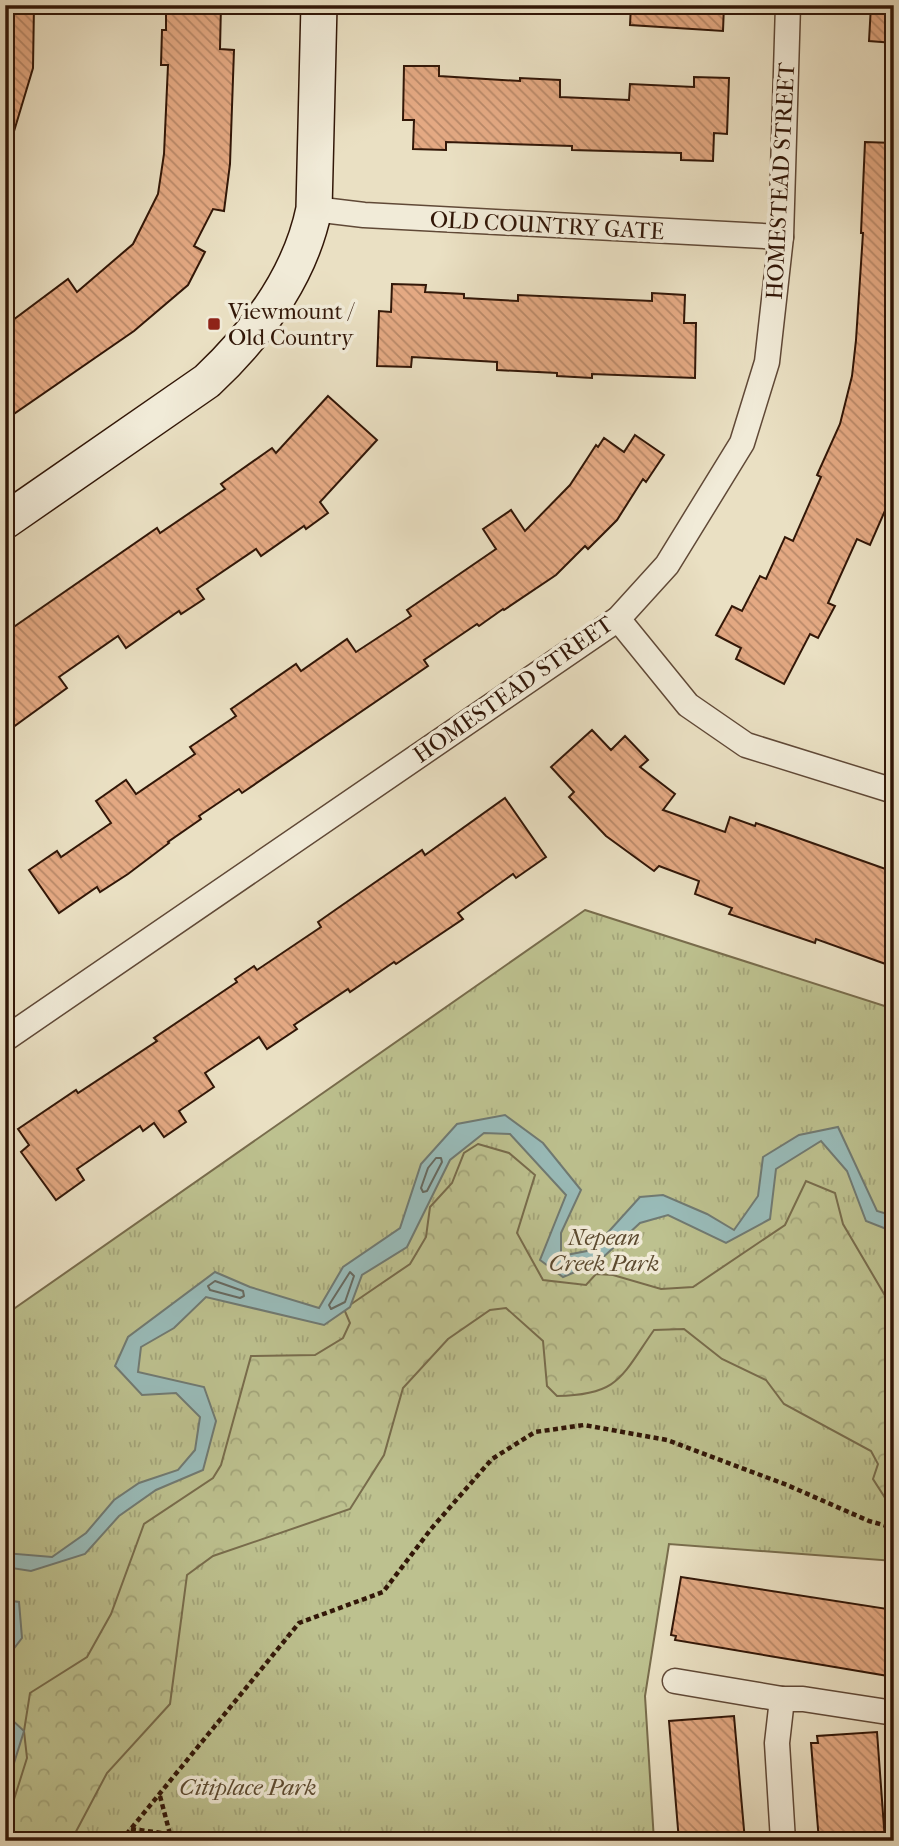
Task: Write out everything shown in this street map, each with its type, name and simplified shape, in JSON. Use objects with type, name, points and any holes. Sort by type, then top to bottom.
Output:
[{"type":"street","points":[[5,521],[207,381],[234,356],[275,302],[309,237],[314,209],[320,5]]},
{"type":"street","name":"HOMESTEAD STREET","points":[[5,1038],[618,618],[667,565],[742,443],[767,362],[781,237],[788,5]]},
{"type":"street","name":"OLD COUNTRY GATE","points":[[314,209],[364,215],[781,237]]},
{"type":"street","points":[[618,618],[688,705],[746,745],[894,791]]},
{"type":"street","points":[[675,1681],[782,1699],[803,1699],[894,1713]]},
{"type":"street","points":[[782,1699],[777,1743],[783,1841]]},
{"type":"path","points":[[121,1841],[299,1623],[383,1592],[431,1529],[492,1459],[535,1432],[584,1425],[667,1440],[787,1485],[869,1521],[894,1528]]},
{"type":"path","points":[[160,1795],[170,1834]]},
{"type":"path","points":[[131,1829],[170,1834],[183,1841]]},
{"type":"green space","name":"Nepean Creek Park","points":[[585,910],[894,1009],[894,1561],[669,1544],[645,1696],[654,1841],[5,1841],[5,1315]]},
{"type":"green space","points":[[478,1144],[509,1153],[535,1175],[517,1233],[543,1280],[586,1285],[596,1274],[613,1275],[661,1289],[693,1287],[785,1225],[806,1181],[835,1193],[843,1224],[887,1299],[885,1383],[894,1387],[894,1504],[889,1504],[873,1479],[878,1464],[871,1451],[784,1404],[766,1380],[722,1359],[684,1329],[654,1330],[625,1371],[606,1387],[578,1395],[557,1396],[547,1386],[543,1341],[506,1308],[490,1310],[448,1339],[403,1388],[384,1455],[350,1509],[213,1556],[187,1575],[170,1704],[107,1773],[71,1841],[5,1841],[5,1828],[27,1758],[24,1731],[30,1693],[87,1657],[111,1614],[144,1524],[213,1478],[221,1465],[251,1356],[315,1355],[343,1338],[350,1323],[344,1309],[410,1264],[426,1237],[430,1207],[452,1183],[464,1153]]},
{"type":"water","points":[[505,1115],[543,1143],[581,1190],[561,1233],[561,1256],[592,1250],[640,1197],[663,1195],[707,1214],[734,1230],[758,1196],[763,1157],[799,1135],[838,1127],[877,1211],[894,1216],[894,1232],[866,1221],[847,1171],[821,1141],[776,1169],[770,1219],[726,1243],[668,1215],[640,1223],[597,1263],[563,1277],[540,1260],[566,1195],[510,1134],[484,1133],[450,1160],[407,1247],[362,1275],[350,1307],[324,1325],[206,1297],[174,1328],[141,1347],[138,1372],[204,1387],[216,1421],[203,1470],[156,1490],[119,1516],[85,1554],[31,1571],[5,1567],[5,1553],[52,1557],[86,1533],[114,1500],[139,1483],[178,1470],[195,1450],[200,1417],[176,1393],[142,1395],[115,1366],[128,1337],[215,1272],[250,1287],[319,1308],[343,1267],[400,1228],[421,1164],[457,1124]]},
{"type":"water","points":[[5,1600],[19,1602],[22,1638],[5,1660],[5,1644],[12,1634],[5,1617]]},
{"type":"water","points":[[5,1707],[11,1719],[24,1731],[5,1792],[5,1759],[10,1747],[5,1732]]},
{"type":"building","points":[[5,5],[34,5],[33,68],[12,138],[5,137]]},
{"type":"building","points":[[166,5],[221,5],[220,49],[234,50],[230,164],[224,211],[213,209],[194,246],[205,252],[188,285],[134,331],[5,420],[5,326],[68,279],[77,292],[133,244],[158,194],[164,154],[168,65],[161,65]]},
{"type":"building","points":[[631,5],[724,5],[723,31],[630,25]]},
{"type":"building","points":[[871,5],[894,5],[894,43],[869,41]]},
{"type":"building","points":[[404,66],[439,66],[439,76],[520,81],[520,78],[560,80],[560,97],[629,100],[630,84],[694,87],[694,77],[729,78],[727,134],[714,133],[713,161],[681,160],[681,153],[572,150],[572,146],[446,142],[446,150],[413,149],[414,120],[403,120]]},
{"type":"building","points":[[865,142],[894,143],[894,490],[870,545],[857,539],[828,603],[835,606],[818,638],[810,634],[784,684],[736,659],[741,648],[716,635],[732,606],[742,611],[760,576],[766,579],[785,537],[793,541],[821,477],[817,475],[840,424],[852,376],[856,340],[863,233]]},
{"type":"building","points":[[392,284],[426,285],[425,292],[464,294],[464,298],[518,301],[518,295],[652,301],[652,293],[685,295],[684,323],[696,323],[695,378],[592,374],[592,378],[557,376],[557,373],[497,370],[497,362],[412,357],[411,367],[377,366],[379,311],[391,312]]},
{"type":"building","points":[[328,396],[377,440],[320,502],[328,513],[261,556],[256,549],[197,589],[204,599],[181,614],[179,611],[126,648],[118,636],[59,677],[67,688],[5,733],[5,633],[157,528],[160,533],[225,489],[221,484],[272,448],[276,453]]},
{"type":"building","points":[[635,435],[664,455],[646,482],[643,479],[617,520],[588,549],[585,546],[556,575],[424,660],[428,666],[242,793],[239,789],[199,816],[201,819],[128,874],[100,892],[97,887],[59,913],[29,870],[57,851],[61,857],[111,823],[96,801],[126,780],[136,794],[195,754],[190,747],[236,716],[231,709],[296,664],[301,671],[347,639],[356,652],[411,616],[407,610],[496,549],[483,529],[511,510],[525,531],[570,485],[596,445],[598,447],[604,438],[624,452]]},
{"type":"building","points":[[592,730],[611,750],[625,736],[648,760],[640,767],[675,794],[663,810],[725,832],[730,817],[755,826],[756,823],[894,872],[894,967],[816,939],[815,943],[729,914],[732,908],[695,894],[699,881],[659,866],[654,871],[606,836],[569,797],[574,792],[551,767]]},
{"type":"building","points":[[505,798],[546,857],[516,878],[513,874],[458,913],[463,919],[350,992],[348,989],[294,1025],[297,1029],[267,1049],[259,1037],[205,1073],[214,1087],[179,1111],[186,1122],[164,1137],[154,1123],[143,1131],[140,1126],[77,1169],[84,1180],[56,1200],[21,1152],[29,1145],[18,1129],[157,1041],[154,1038],[237,982],[235,979],[254,966],[257,970],[321,927],[318,922],[338,908],[422,850],[425,855]]},
{"type":"building","points":[[681,1577],[894,1610],[894,1677],[675,1640],[676,1636],[671,1635]]},
{"type":"building","points":[[734,1716],[745,1841],[679,1841],[669,1721]]},
{"type":"building","points":[[877,1732],[885,1841],[819,1841],[811,1743],[818,1743],[817,1736]]},
{"type":"place","name":"Viewmount / Old Country","points":[[214,324]]},
{"type":"park label","name":"Citiplace Park","points":[[248,1787]]}]
